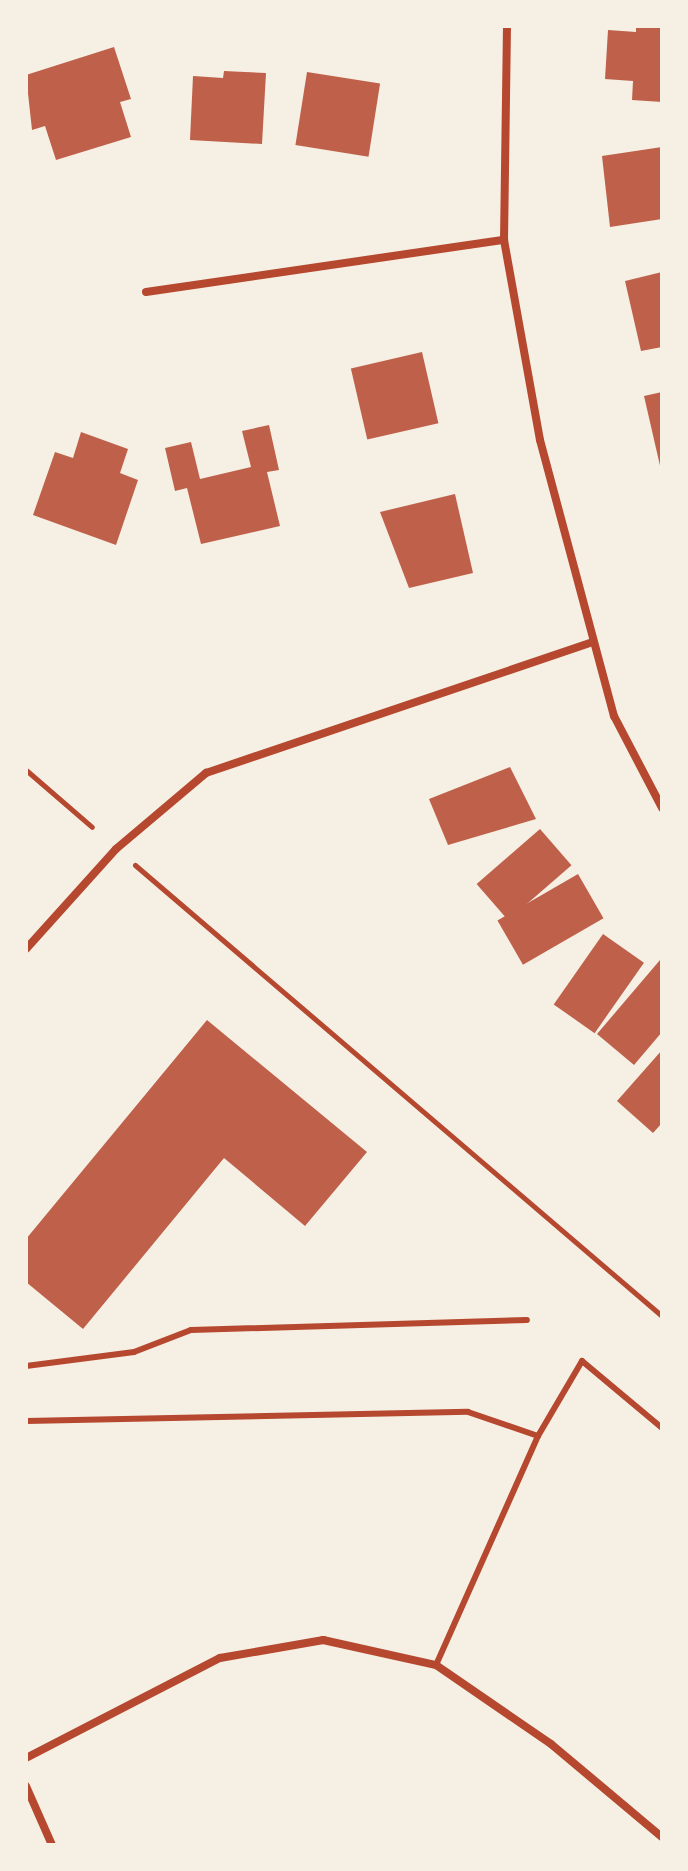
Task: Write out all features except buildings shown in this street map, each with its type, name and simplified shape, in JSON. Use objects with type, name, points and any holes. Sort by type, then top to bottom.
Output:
[{"type":"street","points":[[507,26],[504,240],[540,440],[591,643],[635,766],[662,808]]},
{"type":"street","points":[[146,292],[504,240]]},
{"type":"street","points":[[26,949],[116,849],[206,773],[591,643]]},
{"type":"street","points":[[26,1758],[220,1658],[323,1640],[436,1665],[551,1744],[662,1837]]},
{"type":"street","points":[[26,1786],[52,1845]]},
{"type":"lane","points":[[26,1366],[134,1352],[191,1330],[527,1320]]},
{"type":"lane","points":[[436,1665],[538,1436],[582,1361],[662,1428]]},
{"type":"lane","points":[[26,1421],[452,1412],[538,1436]]},
{"type":"path","points":[[26,770],[92,827]]},
{"type":"path","points":[[135,865],[662,1316]]}]
